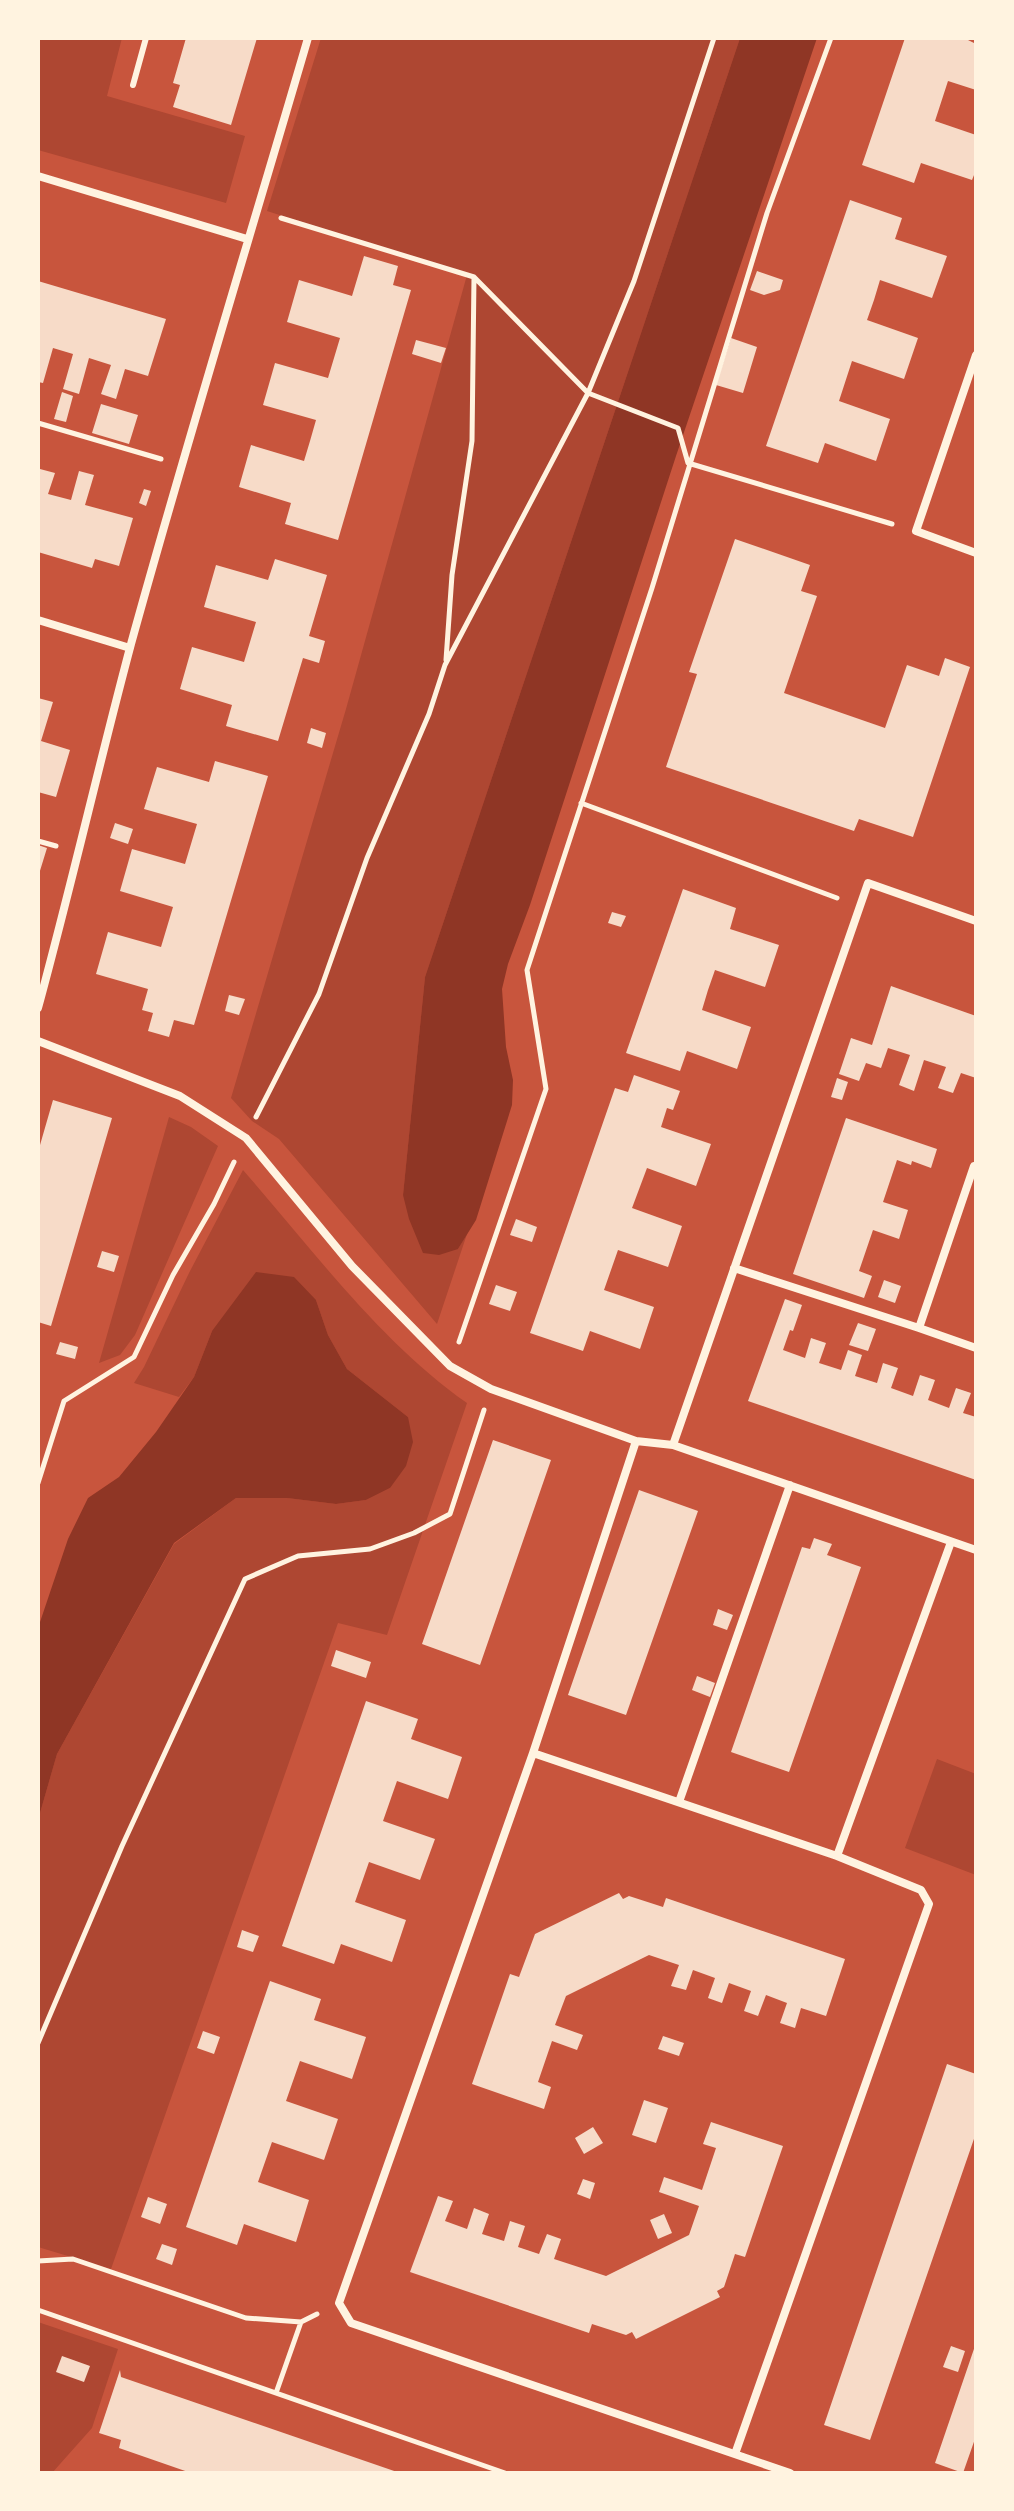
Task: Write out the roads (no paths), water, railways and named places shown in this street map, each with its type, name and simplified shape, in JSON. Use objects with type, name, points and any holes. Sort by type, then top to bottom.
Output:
[{"type":"street","points":[[38,1008],[130,648],[308,38]]},
{"type":"street","points":[[38,176],[247,239]]},
{"type":"street","points":[[976,356],[916,531],[976,553]]},
{"type":"street","points":[[38,620],[130,648]]},
{"type":"street","points":[[673,1445],[868,883],[976,921]]},
{"type":"street","points":[[38,1041],[180,1096],[246,1138],[352,1266],[450,1366],[491,1389],[636,1441],[673,1445],[976,1550]]},
{"type":"street","points":[[919,1328],[974,1166]]},
{"type":"street","points":[[734,1268],[976,1348]]},
{"type":"street","points":[[636,1441],[533,1753],[339,2303],[351,2323],[790,2473]]},
{"type":"street","points":[[679,1802],[790,1485]]},
{"type":"street","points":[[837,1856],[951,1542]]},
{"type":"street","points":[[533,1753],[837,1856],[921,1890],[929,1904],[735,2454]]},
{"type":"lane","points":[[133,85],[146,38]]}]
